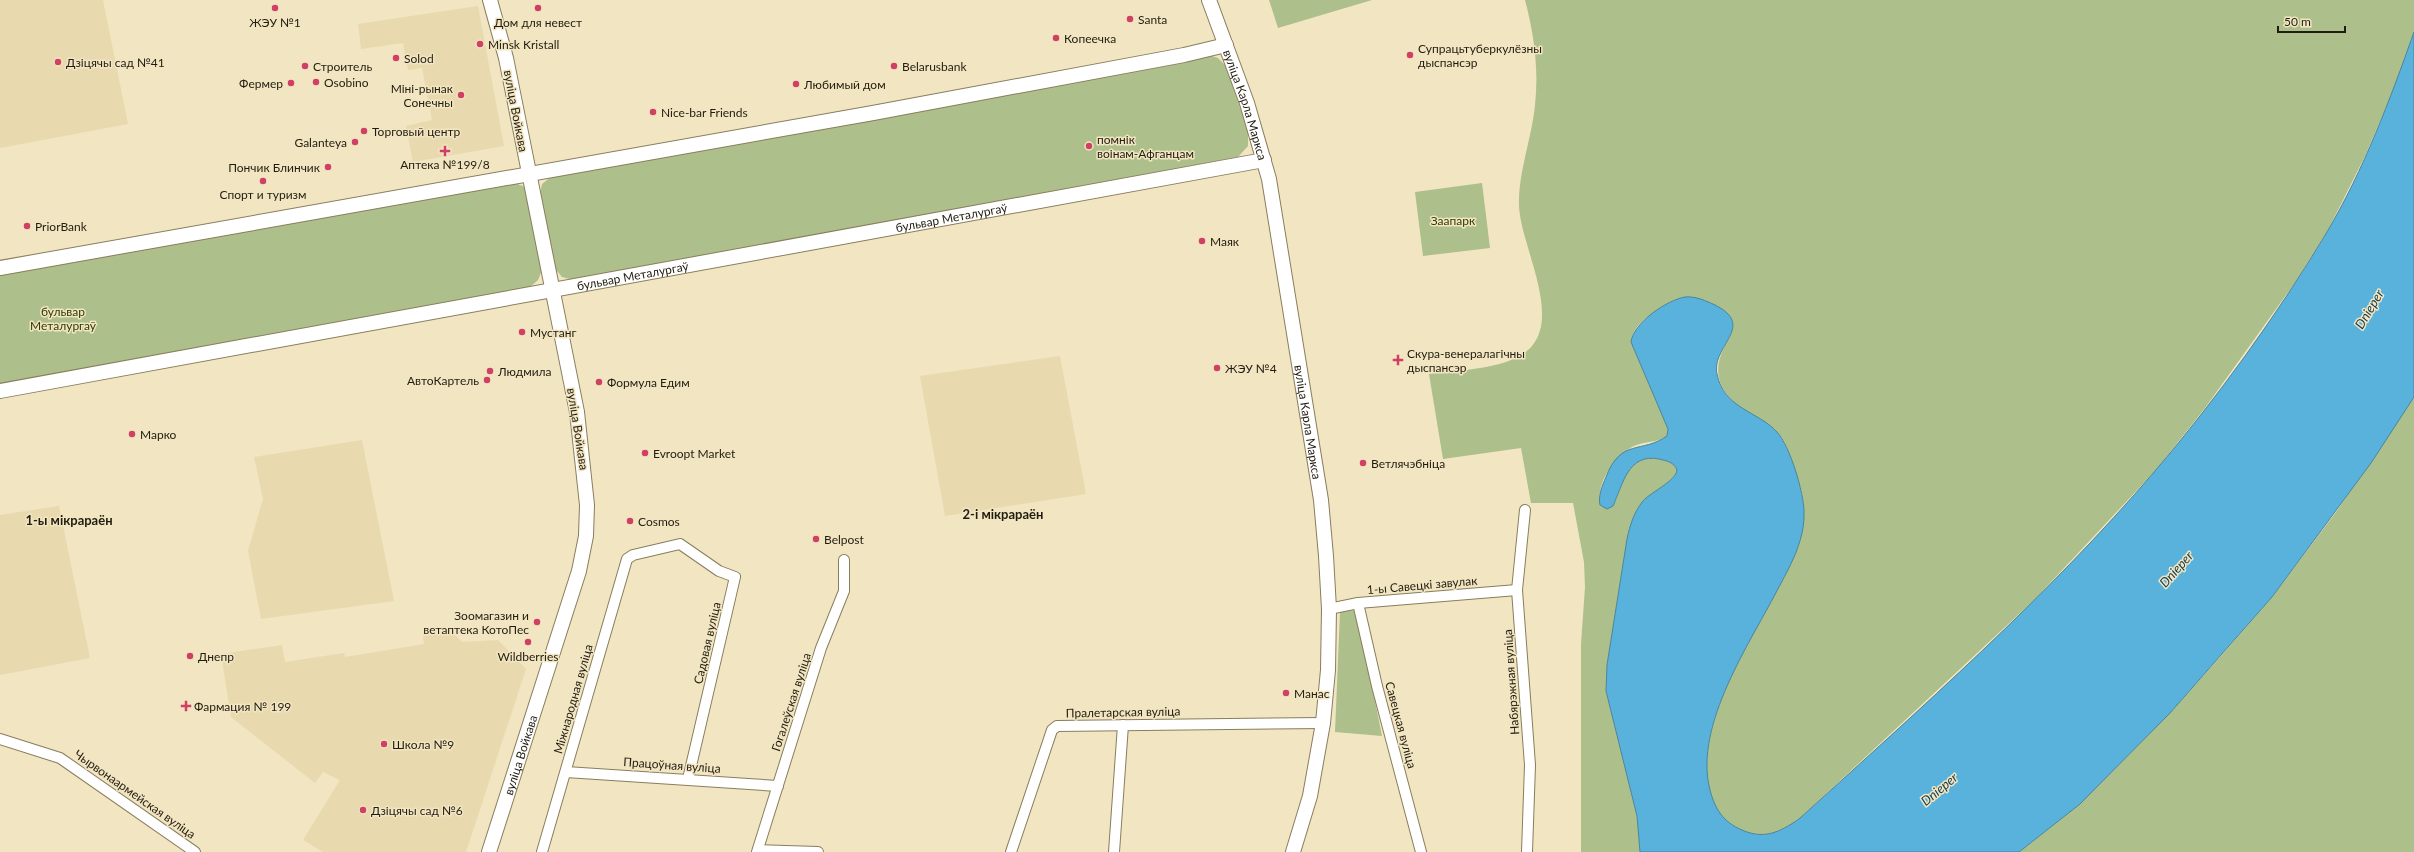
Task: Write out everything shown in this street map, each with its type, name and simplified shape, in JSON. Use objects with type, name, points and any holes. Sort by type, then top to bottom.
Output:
[{"type":"main road","name":"вуліца Войкава","points":[[489,852],[573,592],[586,536],[587,505],[581,446],[552,290],[506,58],[490,0]]},
{"type":"main road","name":"вуліца Карла Маркса","points":[[1209,0],[1247,103],[1264,160],[1276,215],[1321,500],[1329,609],[1328,670],[1323,724],[1310,796],[1293,852]]},
{"type":"main road","points":[[0,268],[873,113],[1184,55],[1226,45]]},
{"type":"main road","name":"бульвар Металургаў","points":[[0,391],[1264,160]]},
{"type":"street","name":"Набярэжная вуліца","points":[[1525,510],[1517,590],[1530,765],[1527,852]]},
{"type":"street","name":"Садовая вуліца","points":[[633,555],[680,544],[718,571],[735,576],[688,779]]},
{"type":"street","name":"Міжнародная вуліца","points":[[542,852],[627,559],[633,555]]},
{"type":"street","name":"Гогалеўская вуліца","points":[[757,851],[821,648],[844,591],[844,560]]},
{"type":"street","name":"1-ы Савецкі завулак","points":[[1329,609],[1358,603],[1517,590]]},
{"type":"street","name":"Савецкая вуліца","points":[[1358,603],[1377,686],[1421,852]]},
{"type":"street","points":[[1114,852],[1123,724]]},
{"type":"street","name":"Пралетарская вуліца","points":[[1011,852],[1052,730],[1064,725],[1323,724]]},
{"type":"street","name":"Чырвонаармейская вуліца","points":[[0,739],[60,758],[195,852]]},
{"type":"street","name":"Працоўная вуліца","points":[[566,772],[778,786]]},
{"type":"street","points":[[757,851],[818,852]]},
{"type":"shaded area","name":"Дзіцячы сад №41","points":[[0,0],[103,0],[128,124],[0,148]]},
{"type":"shaded area","name":"Міні-рынак Сонечны","points":[[478,6],[504,146],[413,162],[406,126],[432,120],[422,68],[408,70],[403,43],[361,49],[358,24]]},
{"type":"shaded area","points":[[1060,356],[1086,494],[945,516],[920,376]]},
{"type":"shaded area","points":[[362,440],[394,601],[261,619],[248,551],[263,499],[254,457]]},
{"type":"shaded area","points":[[59,506],[90,658],[0,675],[0,515]]},
{"type":"shaded area","name":"Школа №9","points":[[452,632],[462,642],[498,640],[526,669],[466,852],[323,852],[303,840],[340,780],[323,772],[315,783],[231,717],[221,654],[282,645],[285,662],[344,653],[345,657],[424,644],[423,636]]},
{"type":"green space","points":[[1269,0],[1372,0],[1278,28]]},
{"type":"green space","points":[[1525,0],[2414,0],[2414,32],[2394,89],[2365,156],[2328,230],[2294,284],[2205,408],[2155,471],[2035,599],[1799,819],[1785,828],[1772,833],[1749,833],[1741,830],[1720,815],[1709,794],[1706,770],[1709,743],[1725,689],[1800,504],[1802,495],[1801,489],[1788,450],[1780,435],[1769,425],[1749,414],[1735,403],[1722,386],[1718,368],[1720,358],[1730,337],[1674,301],[1641,322],[1636,328],[1631,342],[1668,429],[1667,436],[1659,440],[1634,446],[1620,456],[1608,471],[1604,479],[1600,496],[1600,505],[1602,507],[1613,506],[1628,472],[1633,465],[1640,461],[1649,458],[1659,459],[1667,461],[1676,467],[1677,470],[1672,479],[1641,504],[1632,520],[1627,539],[1607,665],[1606,691],[1637,816],[1640,852],[1581,852],[1581,644],[1585,587],[1584,562],[1573,503],[1531,503],[1521,448],[1443,459],[1429,374],[1484,368],[1511,360],[1523,354],[1532,346],[1540,332],[1542,316],[1541,298],[1521,222],[1519,206],[1519,193],[1531,130],[1536,92],[1535,52]]},
{"type":"green space","points":[[1209,55],[1218,58],[1225,65],[1248,130],[1248,146],[1238,157],[574,280],[562,277],[553,266],[540,194],[542,184],[552,176]]},
{"type":"green space","name":"бульвар Металургаў","points":[[515,183],[525,187],[542,270],[538,280],[529,288],[0,385],[0,274]]},
{"type":"green space","name":"Заапарк","points":[[1482,183],[1490,248],[1423,256],[1415,192]]},
{"type":"green space","points":[[2414,397],[2414,852],[2019,852],[2080,804],[2170,713],[2221,656],[2272,597],[2336,512]]},
{"type":"green space","points":[[1357,610],[1382,736],[1335,732],[1340,612]]},
{"type":"water","name":"Dnieper","points":[[2414,32],[2414,397],[2371,463],[2272,597],[2170,713],[2080,804],[2019,852],[1640,852],[1637,816],[1606,691],[1607,665],[1627,539],[1631,524],[1643,501],[1676,474],[1676,467],[1667,461],[1659,459],[1649,458],[1640,461],[1633,465],[1628,472],[1613,506],[1607,509],[1600,505],[1600,495],[1606,477],[1618,457],[1632,449],[1649,445],[1667,436],[1668,429],[1631,342],[1633,335],[1644,320],[1669,303],[1685,297],[1693,297],[1704,300],[1727,313],[1732,321],[1733,329],[1720,354],[1717,364],[1717,374],[1721,386],[1734,402],[1761,419],[1777,432],[1787,448],[1802,493],[1804,522],[1797,550],[1728,684],[1717,712],[1710,739],[1707,765],[1710,790],[1714,803],[1725,819],[1735,827],[1750,833],[1772,833],[1785,828],[1799,819],[1982,651],[2114,518],[2178,443],[2246,355],[2288,294],[2327,232],[2353,184],[2375,134]]},
{"type":"place","name":"ЖЭУ №1","points":[[275,8]]},
{"type":"place","name":"Дом для невест","points":[[538,8]]},
{"type":"place","name":"Santa","points":[[1130,19]]},
{"type":"place","name":"Копеечка","points":[[1056,38]]},
{"type":"place","name":"Minsk Kristall","points":[[480,44]]},
{"type":"place","name":"Супрацьтуберкулёзны дыспансэр","points":[[1410,55]]},
{"type":"place","name":"Solod","points":[[396,58]]},
{"type":"place","name":"Дзіцячы сад №41","points":[[58,62]]},
{"type":"place","name":"Строитель","points":[[305,66]]},
{"type":"place","name":"Belarusbank","points":[[894,66]]},
{"type":"place","name":"Osobino","points":[[316,82]]},
{"type":"place","name":"Фермер","points":[[291,83]]},
{"type":"place","name":"Любимый дом","points":[[796,84]]},
{"type":"place","name":"Міні-рынак Сонечны","points":[[461,95]]},
{"type":"place","name":"Nice-bar Friends","points":[[653,112]]},
{"type":"place","name":"Торговый центр","points":[[364,131]]},
{"type":"place","name":"Galanteya","points":[[355,142]]},
{"type":"place","name":"помнік воінам-Афганцам","points":[[1089,146]]},
{"type":"place","name":"Аптека №199/8","points":[[445,151]]},
{"type":"place","name":"Пончик Блинчик","points":[[328,167]]},
{"type":"place","name":"Спорт и туризм","points":[[263,181]]},
{"type":"place","name":"PriorBank","points":[[27,226]]},
{"type":"place","name":"Маяк","points":[[1202,241]]},
{"type":"place","name":"Мустанг","points":[[522,332]]},
{"type":"place","name":"Скура-венералагічны дыспансэр","points":[[1398,360]]},
{"type":"place","name":"ЖЭУ №4","points":[[1217,368]]},
{"type":"place","name":"Людмила","points":[[490,371]]},
{"type":"place","name":"АвтоКартель","points":[[487,380]]},
{"type":"place","name":"Формула Едим","points":[[599,382]]},
{"type":"place","name":"Марко","points":[[132,434]]},
{"type":"place","name":"Evroopt Market","points":[[645,453]]},
{"type":"place","name":"Ветлячэбніца","points":[[1363,463]]},
{"type":"place","name":"Cosmos","points":[[630,521]]},
{"type":"place","name":"Belpost","points":[[816,539]]},
{"type":"place","name":"Зоомагазин и ветаптека КотоПес","points":[[537,622]]},
{"type":"place","name":"Wildberries","points":[[528,642]]},
{"type":"place","name":"Днепр","points":[[190,656]]},
{"type":"place","name":"Манас","points":[[1286,693]]},
{"type":"place","name":"Фармация № 199","points":[[186,706]]},
{"type":"place","name":"Школа №9","points":[[384,744]]},
{"type":"place","name":"Дзіцячы сад №6","points":[[363,810]]},
{"type":"district","name":"2-і мікрараён","points":[[1003,514]]},
{"type":"district","name":"1-ы мікрараён","points":[[69,520]]}]
